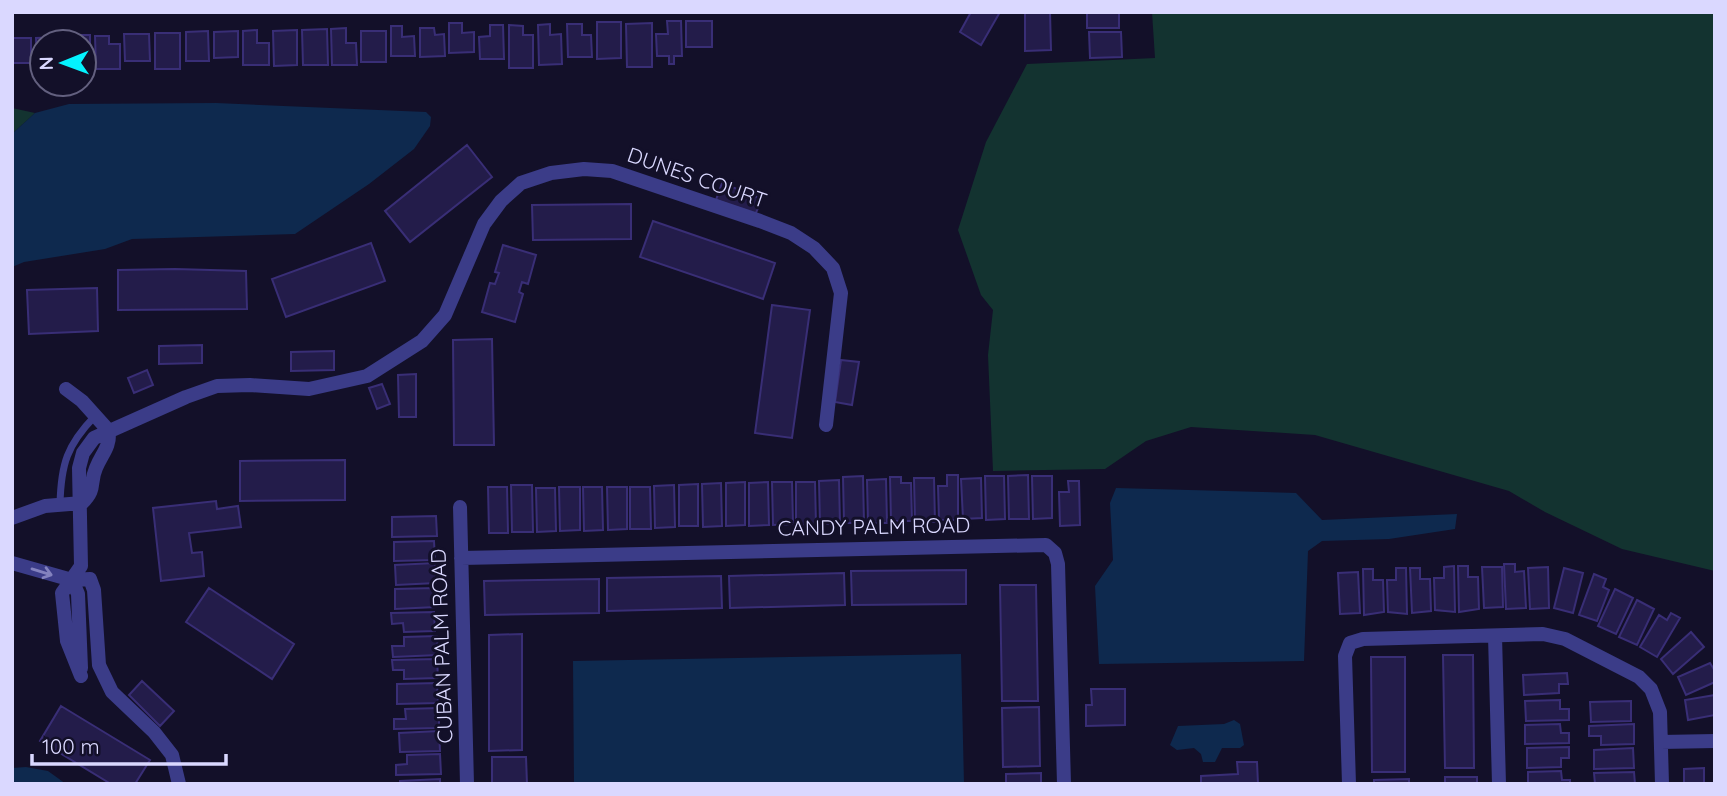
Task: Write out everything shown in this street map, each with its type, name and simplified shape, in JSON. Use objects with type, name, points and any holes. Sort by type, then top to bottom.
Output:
[{"type":"street","name":"DUNES COURT","points":[[79,468],[83,453],[94,438],[217,386],[309,389],[367,376],[422,341],[444,315],[485,224],[501,201],[522,183],[551,173],[584,169],[612,171],[791,233],[833,268],[841,293],[826,425]]},
{"type":"street","points":[[12,519],[45,506],[82,503],[93,492],[95,469],[110,444],[109,431],[66,389]]},
{"type":"street","points":[[72,580],[81,566],[82,503],[78,491],[79,468]]},
{"type":"street","name":"CUBAN PALM ROAD","points":[[460,507],[467,784]]},
{"type":"street","name":"CANDY PALM ROAD","points":[[461,558],[1046,545],[1055,553],[1058,564],[1064,784]]},
{"type":"street","points":[[12,563],[72,580],[90,579],[94,590],[99,665],[112,692],[154,732],[172,755],[179,784]]},
{"type":"street","points":[[72,580],[78,594],[66,641],[81,677],[99,665]]},
{"type":"street","points":[[1495,636],[1499,784]]},
{"type":"street","points":[[1349,784],[1345,656],[1350,643],[1363,639],[1495,636],[1558,637],[1639,677],[1655,696],[1660,712],[1662,784]]},
{"type":"street","points":[[1661,742],[1715,741]]},
{"type":"lane","points":[[60,505],[64,466],[74,438],[95,416]]},
{"type":"lane","points":[[64,466],[95,469]]},
{"type":"lane","points":[[71,617],[96,613]]},
{"type":"green space","points":[[1152,12],[1715,12],[1715,571],[1622,549],[1545,512],[1509,491],[1315,435],[1191,427],[1146,441],[1105,469],[993,471],[988,355],[993,310],[981,295],[958,230],[986,142],[1027,64],[1155,58]]},
{"type":"green space","points":[[12,108],[35,113],[12,134]]},
{"type":"water","points":[[216,103],[426,112],[431,117],[430,126],[414,149],[369,184],[295,234],[132,239],[105,249],[24,262],[12,267],[12,134],[35,113],[69,104]]},
{"type":"water","points":[[1116,488],[1296,493],[1322,520],[1457,514],[1455,529],[1389,539],[1322,541],[1308,551],[1304,661],[1099,664],[1095,586],[1113,560],[1110,503]]},
{"type":"water","points":[[961,654],[964,784],[574,784],[573,661]]},
{"type":"water","points":[[1234,720],[1240,724],[1244,745],[1240,748],[1222,748],[1215,762],[1203,762],[1201,754],[1194,748],[1177,750],[1170,745],[1178,726],[1224,724]]},
{"type":"water","points":[[26,767],[48,771],[66,784],[12,784],[12,768]]},
{"type":"building","points":[[971,12],[1000,12],[981,45],[960,32]]},
{"type":"building","points":[[1025,12],[1050,12],[1051,50],[1025,51]]},
{"type":"building","points":[[1087,12],[1119,12],[1119,28],[1087,28]]},
{"type":"building","points":[[667,21],[681,21],[682,56],[674,56],[674,64],[669,64],[669,56],[657,56],[656,34],[668,34]]},
{"type":"building","points":[[686,21],[712,21],[712,47],[686,47]]},
{"type":"building","points":[[597,22],[621,22],[621,58],[597,59]]},
{"type":"building","points":[[449,23],[462,23],[462,33],[474,32],[474,52],[449,53]]},
{"type":"building","points":[[652,23],[652,67],[627,67],[626,24]]},
{"type":"building","points":[[550,24],[550,35],[561,34],[562,64],[539,65],[538,25]]},
{"type":"building","points":[[567,24],[582,24],[582,35],[591,35],[592,57],[568,57]]},
{"type":"building","points":[[490,25],[503,25],[504,59],[480,59],[479,37],[490,36]]},
{"type":"building","points":[[509,25],[523,26],[523,35],[533,35],[533,68],[509,68]]},
{"type":"building","points":[[391,26],[402,26],[402,37],[414,36],[415,56],[391,56]]},
{"type":"building","points":[[346,28],[346,43],[356,43],[357,65],[332,65],[331,29]]},
{"type":"building","points":[[420,28],[434,28],[435,35],[444,34],[445,56],[420,57]]},
{"type":"building","points":[[327,29],[328,65],[303,65],[302,30]]},
{"type":"building","points":[[257,30],[257,43],[269,43],[269,65],[243,65],[243,31]]},
{"type":"building","points":[[297,30],[297,65],[274,66],[273,31]]},
{"type":"building","points":[[208,31],[209,61],[186,61],[186,32]]},
{"type":"building","points":[[238,31],[238,57],[214,58],[214,32]]},
{"type":"building","points":[[361,31],[386,31],[386,62],[361,62]]},
{"type":"building","points":[[1089,32],[1121,32],[1122,57],[1090,58]]},
{"type":"building","points":[[155,33],[180,33],[180,69],[155,69]]},
{"type":"building","points":[[124,34],[149,34],[150,61],[125,61]]},
{"type":"building","points":[[98,36],[109,36],[109,44],[120,44],[120,69],[98,69]]},
{"type":"building","points":[[12,38],[28,38],[28,63],[12,63]]},
{"type":"building","points":[[467,145],[492,177],[410,242],[385,211]]},
{"type":"building","points":[[722,183],[762,199],[755,215],[716,200]]},
{"type":"building","points":[[631,204],[631,239],[533,240],[532,205]]},
{"type":"building","points":[[653,221],[775,263],[763,299],[640,257]]},
{"type":"building","points":[[371,243],[385,281],[286,317],[272,279]]},
{"type":"building","points":[[503,245],[536,255],[528,284],[522,282],[519,292],[523,294],[515,322],[482,312],[490,283],[495,284],[499,273],[495,272]]},
{"type":"building","points":[[118,270],[246,271],[247,309],[118,310]]},
{"type":"building","points":[[97,288],[98,331],[29,334],[27,290]]},
{"type":"building","points":[[772,305],[810,310],[792,438],[755,433]]},
{"type":"building","points":[[492,339],[494,445],[454,445],[453,340]]},
{"type":"building","points":[[202,345],[202,363],[159,364],[159,346]]},
{"type":"building","points":[[334,351],[334,370],[291,371],[291,352]]},
{"type":"building","points":[[841,360],[859,362],[852,405],[835,402]]},
{"type":"building","points":[[147,370],[153,385],[134,393],[128,378]]},
{"type":"building","points":[[416,374],[416,417],[399,417],[398,375]]},
{"type":"building","points":[[382,384],[390,404],[377,409],[369,388]]},
{"type":"building","points":[[345,460],[345,500],[240,501],[240,461]]},
{"type":"building","points":[[947,475],[958,475],[958,520],[939,520],[938,486],[947,486]]},
{"type":"building","points":[[1028,475],[1029,519],[1009,519],[1008,476]]},
{"type":"building","points":[[863,476],[864,523],[844,523],[843,477]]},
{"type":"building","points":[[985,476],[1004,476],[1005,519],[986,520]]},
{"type":"building","points":[[1032,476],[1052,476],[1052,518],[1033,519]]},
{"type":"building","points":[[890,477],[901,477],[901,483],[911,483],[912,521],[891,521]]},
{"type":"building","points":[[914,478],[934,478],[935,522],[915,522]]},
{"type":"building","points":[[981,478],[982,518],[963,519],[961,479]]},
{"type":"building","points":[[886,479],[887,523],[868,523],[867,480]]},
{"type":"building","points":[[839,480],[840,524],[820,524],[819,481]]},
{"type":"building","points":[[1068,481],[1079,481],[1080,525],[1060,526],[1059,492],[1069,492]]},
{"type":"building","points":[[745,482],[745,525],[726,526],[726,483]]},
{"type":"building","points":[[768,482],[769,525],[749,526],[749,483]]},
{"type":"building","points":[[772,482],[792,482],[793,524],[773,525]]},
{"type":"building","points":[[796,482],[815,482],[816,525],[796,525]]},
{"type":"building","points":[[721,483],[722,526],[703,527],[702,484]]},
{"type":"building","points":[[698,484],[698,526],[679,526],[679,485]]},
{"type":"building","points":[[511,485],[532,485],[533,532],[512,532]]},
{"type":"building","points":[[674,485],[675,527],[655,528],[654,486]]},
{"type":"building","points":[[488,487],[507,487],[508,533],[489,533]]},
{"type":"building","points":[[559,487],[580,487],[580,530],[560,531]]},
{"type":"building","points":[[583,487],[602,487],[603,530],[584,531]]},
{"type":"building","points":[[607,487],[627,487],[627,529],[608,530]]},
{"type":"building","points":[[630,487],[650,487],[651,529],[630,529]]},
{"type":"building","points":[[536,488],[555,488],[556,531],[537,532]]},
{"type":"building","points":[[216,501],[217,509],[238,506],[241,527],[189,533],[192,553],[202,552],[204,576],[161,581],[153,508]]},
{"type":"building","points":[[436,516],[437,536],[392,537],[392,517]]},
{"type":"building","points":[[434,541],[435,560],[394,561],[394,542]]},
{"type":"building","points":[[435,563],[436,583],[396,585],[395,565]]},
{"type":"building","points":[[1504,564],[1515,564],[1515,572],[1524,571],[1526,608],[1506,609]]},
{"type":"building","points":[[1454,566],[1455,612],[1435,610],[1434,578],[1444,578],[1444,567]]},
{"type":"building","points":[[1458,566],[1468,566],[1468,577],[1478,577],[1479,609],[1459,612]]},
{"type":"building","points":[[1482,567],[1502,567],[1503,607],[1484,608]]},
{"type":"building","points":[[1548,567],[1549,608],[1530,609],[1528,568]]},
{"type":"building","points":[[1396,568],[1406,568],[1407,614],[1388,612],[1387,580],[1396,580]]},
{"type":"building","points":[[1410,568],[1420,568],[1420,579],[1430,579],[1431,611],[1412,613]]},
{"type":"building","points":[[1564,568],[1583,573],[1573,613],[1554,608]]},
{"type":"building","points":[[1363,569],[1373,569],[1373,580],[1383,580],[1384,612],[1364,615]]},
{"type":"building","points":[[966,570],[966,604],[852,605],[851,571]]},
{"type":"building","points":[[1358,572],[1360,613],[1340,614],[1338,573]]},
{"type":"building","points":[[844,573],[845,605],[730,608],[729,576]]},
{"type":"building","points":[[1594,574],[1606,579],[1603,587],[1609,590],[1597,621],[1579,615]]},
{"type":"building","points":[[721,576],[722,608],[607,611],[607,578]]},
{"type":"building","points":[[599,579],[599,613],[485,615],[484,581]]},
{"type":"building","points":[[1000,585],[1036,585],[1038,701],[1002,701]]},
{"type":"building","points":[[209,588],[294,644],[272,679],[186,622]]},
{"type":"building","points":[[435,588],[436,607],[395,609],[395,589]]},
{"type":"building","points":[[1615,589],[1633,598],[1616,634],[1598,626]]},
{"type":"building","points":[[1637,600],[1654,609],[1637,645],[1619,637]]},
{"type":"building","points":[[434,612],[435,631],[404,632],[403,623],[392,624],[391,613]]},
{"type":"building","points":[[1671,613],[1680,618],[1657,657],[1640,647],[1659,615],[1667,620]]},
{"type":"building","points":[[1691,632],[1704,647],[1673,674],[1661,659]]},
{"type":"building","points":[[522,634],[522,750],[489,751],[489,635]]},
{"type":"building","points":[[437,636],[438,655],[393,657],[392,646],[404,646],[404,637]]},
{"type":"building","points":[[1443,655],[1473,655],[1474,768],[1445,768]]},
{"type":"building","points":[[1371,657],[1405,657],[1405,772],[1372,772]]},
{"type":"building","points":[[437,659],[438,678],[404,679],[404,670],[393,670],[392,660]]},
{"type":"building","points":[[1710,663],[1715,671],[1715,682],[1686,695],[1678,677]]},
{"type":"building","points":[[1567,673],[1568,684],[1559,684],[1559,693],[1524,695],[1523,675]]},
{"type":"building","points":[[142,681],[174,711],[160,726],[129,695]]},
{"type":"building","points":[[437,683],[438,703],[397,704],[397,684]]},
{"type":"building","points":[[1091,689],[1125,689],[1125,725],[1086,726],[1086,705],[1092,705]]},
{"type":"building","points":[[1715,695],[1715,715],[1688,720],[1685,700]]},
{"type":"building","points":[[1560,700],[1560,709],[1569,709],[1569,720],[1526,721],[1525,701]]},
{"type":"building","points":[[1631,701],[1631,721],[1591,722],[1590,702]]},
{"type":"building","points":[[61,706],[150,760],[135,784],[111,784],[40,741]]},
{"type":"building","points":[[1039,707],[1040,766],[1003,767],[1002,708]]},
{"type":"building","points":[[439,708],[439,728],[394,729],[394,719],[406,719],[405,709]]},
{"type":"building","points":[[1560,724],[1561,733],[1569,733],[1569,743],[1525,744],[1525,725]]},
{"type":"building","points":[[1634,724],[1634,744],[1601,745],[1601,736],[1589,736],[1589,726]]},
{"type":"building","points":[[439,731],[440,751],[400,752],[399,733]]},
{"type":"building","points":[[1569,747],[1569,758],[1561,758],[1561,767],[1527,768],[1527,748]]},
{"type":"building","points":[[1633,748],[1634,768],[1594,769],[1594,750]]},
{"type":"building","points":[[440,754],[441,774],[396,775],[396,765],[407,764],[407,755]]},
{"type":"building","points":[[492,757],[526,757],[527,784],[492,784]]},
{"type":"building","points":[[1237,762],[1257,762],[1258,784],[1192,784],[1201,783],[1201,776],[1238,774]]},
{"type":"building","points":[[1704,768],[1704,784],[1684,784],[1684,769]]},
{"type":"building","points":[[1561,771],[1562,780],[1570,780],[1570,784],[1528,784],[1528,772]]},
{"type":"building","points":[[1634,772],[1635,784],[1595,784],[1594,773]]},
{"type":"building","points":[[1041,773],[1041,784],[1006,784],[1006,774]]},
{"type":"building","points":[[1445,777],[1477,777],[1477,784],[1445,784]]},
{"type":"building","points":[[440,779],[440,784],[400,784],[400,781]]},
{"type":"building","points":[[1409,779],[1409,784],[1374,784],[1374,780]]}]
